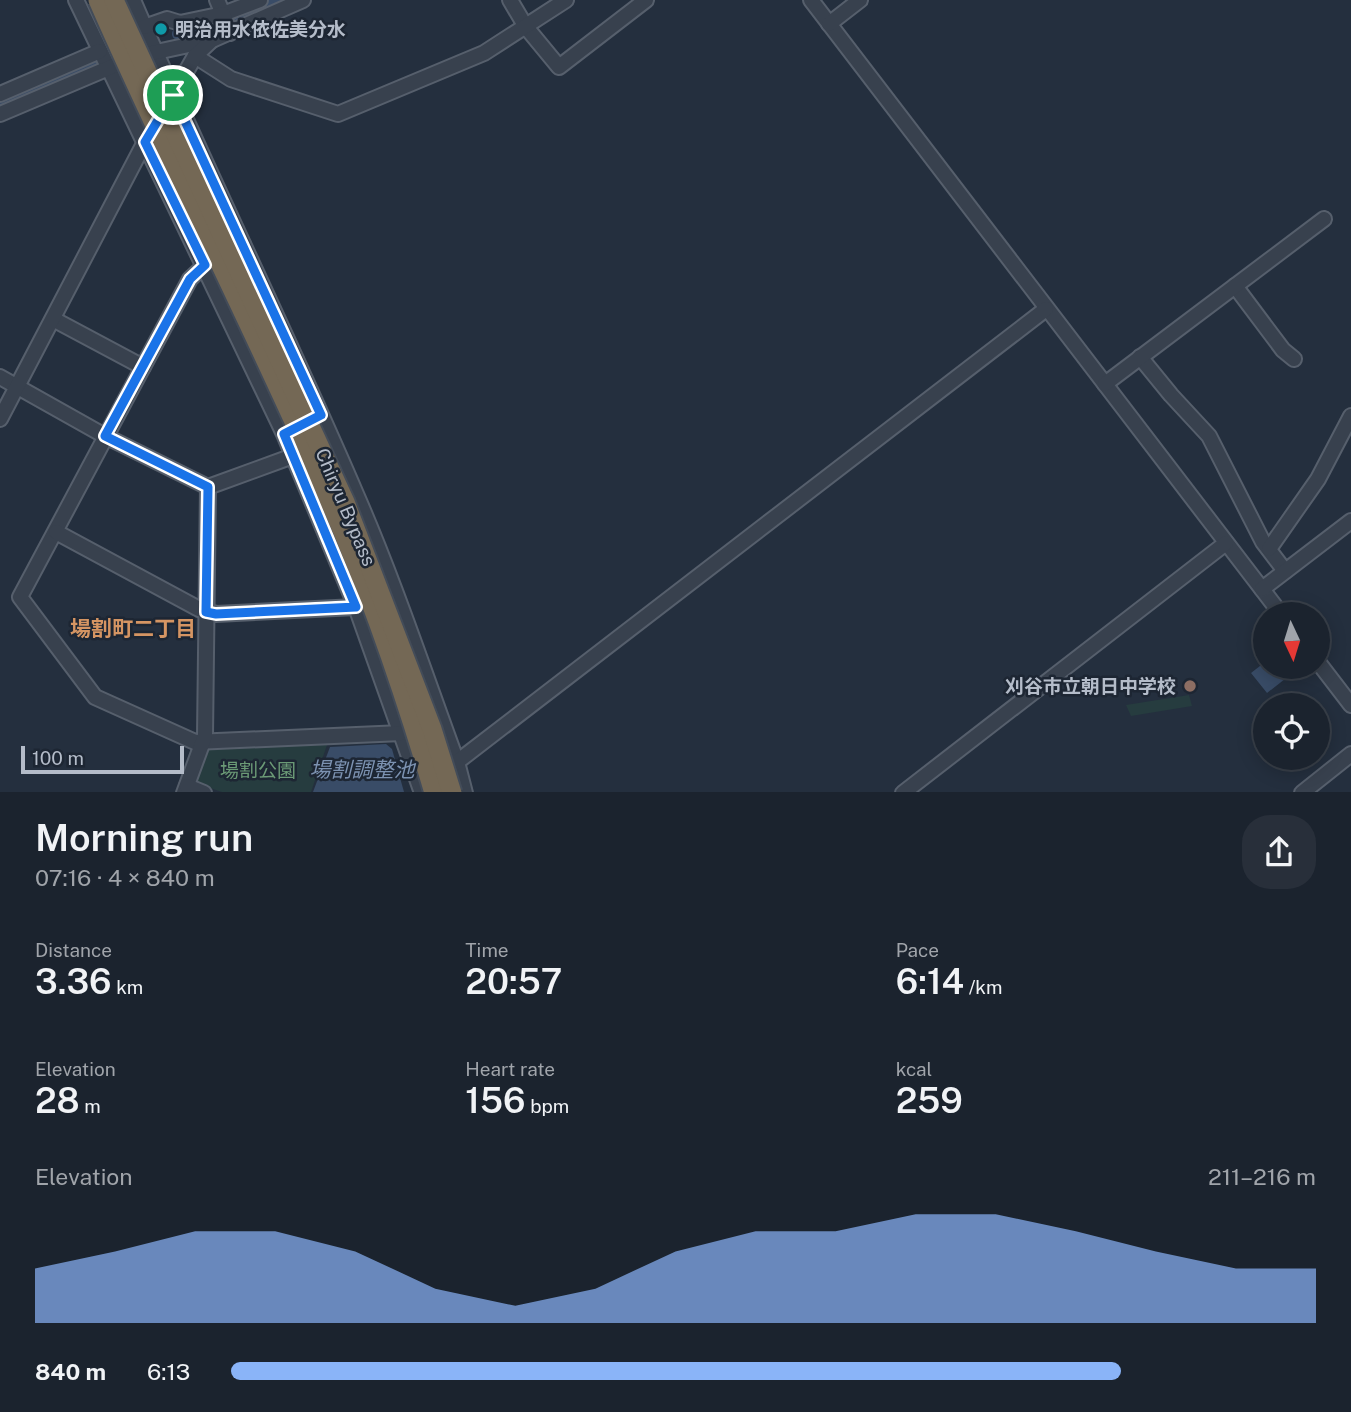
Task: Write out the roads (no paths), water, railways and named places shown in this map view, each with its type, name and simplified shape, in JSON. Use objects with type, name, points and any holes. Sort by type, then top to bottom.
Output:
[{"type":"highway","name":"Chiryu Bypass","points":[[98,0],[332,505],[414,727],[425,788]]},
{"type":"highway","name":"Chiryu Bypass","points":[[114,0],[345,502],[387,605],[452,792]]},
{"type":"street","points":[[76,0],[284,434],[356,607],[425,788],[1046,309]]},
{"type":"street","points":[[133,0],[173,95],[321,415],[393,583],[457,762],[465,792]]},
{"type":"street","points":[[0,419],[145,142],[195,56],[212,40],[224,18],[260,0]]},
{"type":"street","points":[[144,27],[167,19],[180,23],[224,18],[303,0]]},
{"type":"street","points":[[510,0],[526,27],[559,67],[646,0]]},
{"type":"street","points":[[195,56],[231,79],[338,114],[484,53],[566,0]]},
{"type":"street","points":[[811,0],[1272,602]]},
{"type":"street","points":[[829,24],[860,0]]},
{"type":"street","points":[[0,114],[109,67],[156,52],[212,40]]},
{"type":"street","points":[[0,94],[100,51]]},
{"type":"street","points":[[1105,384],[1324,219]]},
{"type":"street","points":[[243,244],[205,265],[190,279],[20,597],[95,697],[195,742],[402,733]]},
{"type":"street","points":[[1235,286],[1283,350],[1294,359]]},
{"type":"street","points":[[53,319],[142,367]]},
{"type":"street","points":[[1140,357],[1209,436],[1269,550],[1285,571]]},
{"type":"street","points":[[0,377],[105,436],[208,487],[293,456]]},
{"type":"street","points":[[284,434],[321,415]]},
{"type":"street","points":[[1269,550],[1318,479],[1351,416]]},
{"type":"street","points":[[185,789],[205,736],[208,487]]},
{"type":"street","points":[[1262,589],[1351,521]]},
{"type":"street","points":[[55,532],[206,612],[216,614],[356,607]]},
{"type":"street","points":[[905,792],[1226,543]]},
{"type":"street","points":[[1330,678],[1351,705]]},
{"type":"street","points":[[1303,792],[1351,754]]},
{"type":"water","points":[[1256,679],[1285,679],[1267,693]]},
{"type":"water","name":"場割調整池","points":[[386,744],[392,749],[404,792],[313,792],[330,747]]},
{"type":"waterway","points":[[178,34],[228,22],[279,0]]},
{"type":"waterway","points":[[0,103],[96,61]]},
{"type":"place","name":"明治用水依佐美分水","points":[[161,29]]},
{"type":"place","name":"刈谷市立朝日中学校","points":[[1190,686]]},
{"type":"district","name":"場割町二丁目","points":[[133,628]]},
{"type":"park label","name":"場割公園","points":[[258,770]]}]
